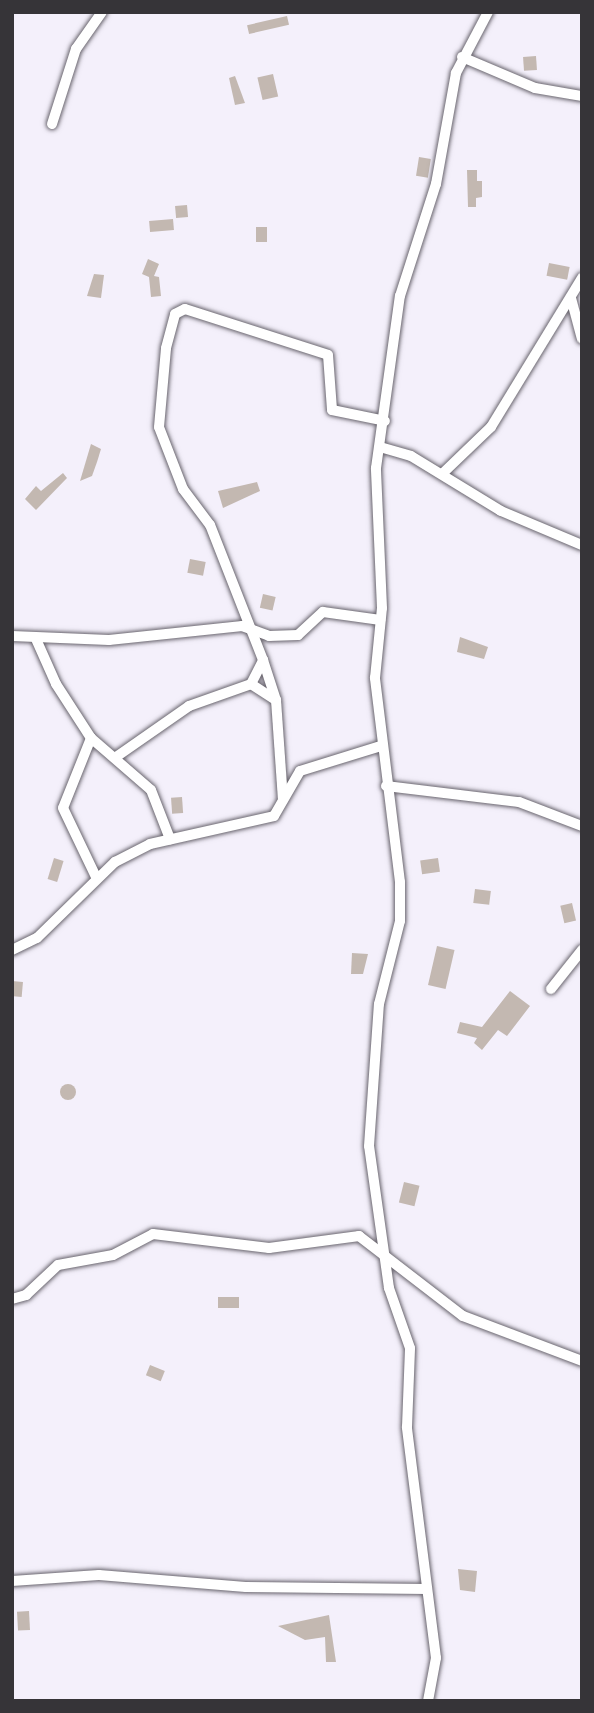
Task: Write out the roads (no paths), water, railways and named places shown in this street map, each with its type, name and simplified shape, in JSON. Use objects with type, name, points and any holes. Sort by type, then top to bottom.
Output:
[{"type":"street","points":[[52,124],[76,49],[102,12]]},
{"type":"street","points":[[428,1701],[436,1658],[407,1427],[410,1349],[389,1288],[369,1146],[379,1004],[400,921],[400,882],[381,746],[375,678],[380,620],[376,513],[380,447],[400,296],[427,216],[463,57],[487,13]]},
{"type":"street","points":[[463,57],[535,88],[582,96]]},
{"type":"street","points":[[442,474],[491,426],[582,278]]},
{"type":"street","points":[[571,298],[582,339]]},
{"type":"street","points":[[283,802],[276,700],[263,660],[210,525],[183,489],[159,427],[166,348],[175,314],[186,309],[328,355],[332,410],[385,421]]},
{"type":"street","points":[[380,447],[401,451],[501,511],[582,545]]},
{"type":"street","points":[[12,636],[109,640],[251,627],[269,636],[298,635],[323,612],[380,620]]},
{"type":"street","points":[[36,639],[56,684],[91,737],[151,790],[170,839]]},
{"type":"street","points":[[116,757],[189,706],[251,684],[263,660]]},
{"type":"street","points":[[251,684],[276,700]]},
{"type":"street","points":[[91,737],[63,808],[96,877]]},
{"type":"street","points":[[12,950],[37,938],[96,877],[150,844],[274,816],[300,771],[381,746]]},
{"type":"street","points":[[386,786],[519,802],[582,826]]},
{"type":"street","points":[[551,989],[582,950]]},
{"type":"street","points":[[12,1299],[26,1295],[58,1265],[113,1255],[153,1234],[268,1248],[349,1235],[366,1240],[463,1316],[582,1361]]},
{"type":"street","points":[[12,1581],[99,1575],[246,1587],[426,1589]]}]
